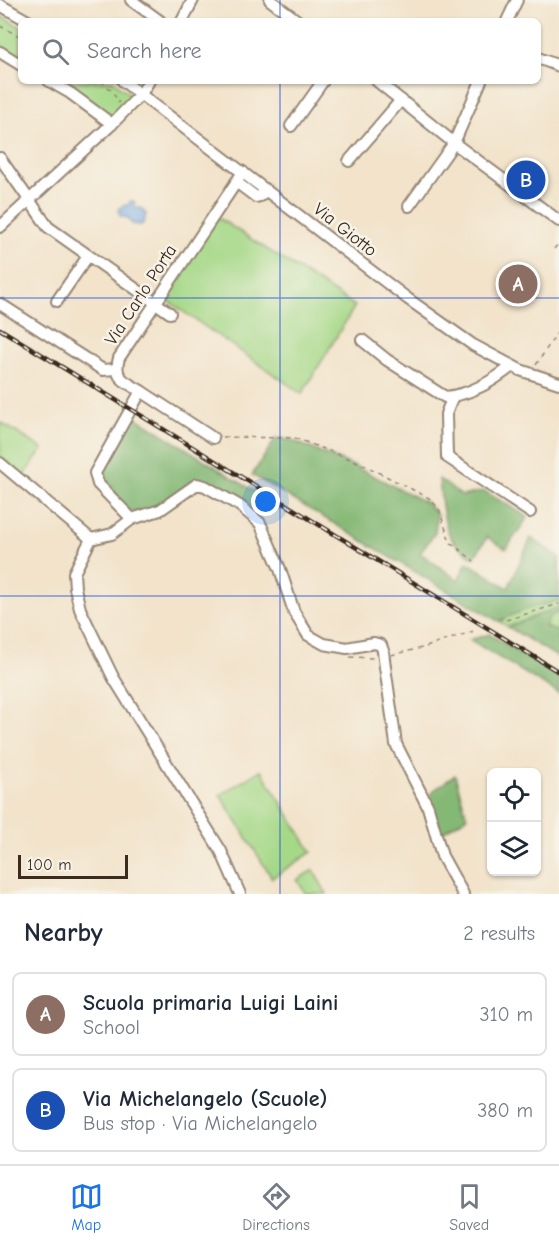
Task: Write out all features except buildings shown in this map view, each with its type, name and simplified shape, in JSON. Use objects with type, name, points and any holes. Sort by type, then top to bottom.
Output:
[{"type":"street","points":[[132,0],[156,18]]},
{"type":"street","points":[[184,18],[193,0]]},
{"type":"street","points":[[270,0],[294,18]]},
{"type":"street","points":[[508,18],[516,0]]},
{"type":"street","points":[[0,5],[23,18]]},
{"type":"street","points":[[0,52],[18,62]]},
{"type":"street","points":[[541,59],[559,66]]},
{"type":"street","points":[[54,84],[112,124]]},
{"type":"street","name":"Via Giotto","points":[[127,84],[418,306],[473,345],[512,366],[559,383]]},
{"type":"street","points":[[0,227],[112,124],[141,94],[147,84]]},
{"type":"street","points":[[291,126],[321,84]]},
{"type":"street","points":[[381,84],[454,143],[559,221]]},
{"type":"street","points":[[409,206],[454,143],[480,84]]},
{"type":"street","points":[[350,161],[401,100]]},
{"type":"street","points":[[0,158],[48,226],[170,313]]},
{"type":"street","name":"Via Carlo Porta","points":[[213,438],[119,377],[116,369],[119,358],[155,301],[243,172]]},
{"type":"street","points":[[236,182],[256,197],[266,190]]},
{"type":"street","points":[[536,212],[559,229]]},
{"type":"street","points":[[57,301],[88,256]]},
{"type":"street","points":[[0,304],[103,370],[116,369]]},
{"type":"street","points":[[362,340],[410,376],[446,397],[477,388],[497,378],[512,366]]},
{"type":"street","points":[[132,519],[98,484],[95,473],[141,391]]},
{"type":"street","points":[[453,396],[447,414],[447,457],[530,512]]},
{"type":"street","points":[[0,463],[91,539]]},
{"type":"street","points":[[91,539],[112,534],[132,519],[160,510],[197,484],[205,486],[240,506],[260,523],[280,568],[294,612],[309,635],[324,644],[347,648],[374,643],[381,645],[396,744],[428,807],[442,856],[463,894]]},
{"type":"street","points":[[91,539],[74,573],[80,609],[113,677],[221,851],[240,894]]},
{"type":"path","points":[[0,26],[18,35]]},
{"type":"path","points":[[104,84],[112,91],[124,112]]},
{"type":"path","points":[[554,249],[559,243]]},
{"type":"path","points":[[532,374],[559,330]]},
{"type":"path","points":[[213,438],[231,436],[295,438],[358,462],[429,498],[439,509],[450,542],[474,561]]},
{"type":"path","points":[[506,620],[559,604]]},
{"type":"green space","points":[[0,16],[18,25],[18,56],[0,46]]},
{"type":"green space","points":[[63,84],[117,84],[132,96],[111,119]]},
{"type":"green space","points":[[217,217],[355,306],[302,394],[164,298]]},
{"type":"green space","points":[[134,416],[281,508],[261,514],[209,481],[200,479],[149,511],[138,513],[129,511],[101,483],[100,471]]},
{"type":"green space","points":[[0,422],[43,449],[23,477],[0,457]]},
{"type":"green space","points":[[276,438],[291,440],[354,466],[427,503],[437,515],[435,533],[420,553],[458,580],[467,562],[508,588],[531,538],[559,557],[559,601],[529,608],[498,621],[252,475]]},
{"type":"green space","points":[[439,479],[462,496],[484,491],[528,517],[506,549],[487,537],[474,558],[456,544],[447,527]]},
{"type":"green space","points":[[559,597],[559,658],[500,622],[511,613]]},
{"type":"green space","points":[[559,607],[559,612],[549,617],[545,627],[559,632],[559,658],[508,627]]},
{"type":"green space","points":[[489,634],[559,677],[559,694],[470,640]]},
{"type":"green space","points":[[261,770],[312,852],[272,878],[220,795]]},
{"type":"green space","points":[[455,775],[467,817],[441,833],[429,797],[433,791]]},
{"type":"green space","points":[[313,870],[327,894],[306,894],[297,880]]},
{"type":"water","points":[[130,201],[134,201],[136,208],[141,208],[146,214],[141,225],[132,224],[128,218],[120,216],[119,209],[129,205]]},
{"type":"railway","points":[[0,329],[559,672]]},
{"type":"place","name":"Via Michelangelo (Scuole)","points":[[526,180]]},
{"type":"place","name":"Scuola primaria Luigi Laini","points":[[518,284]]}]
